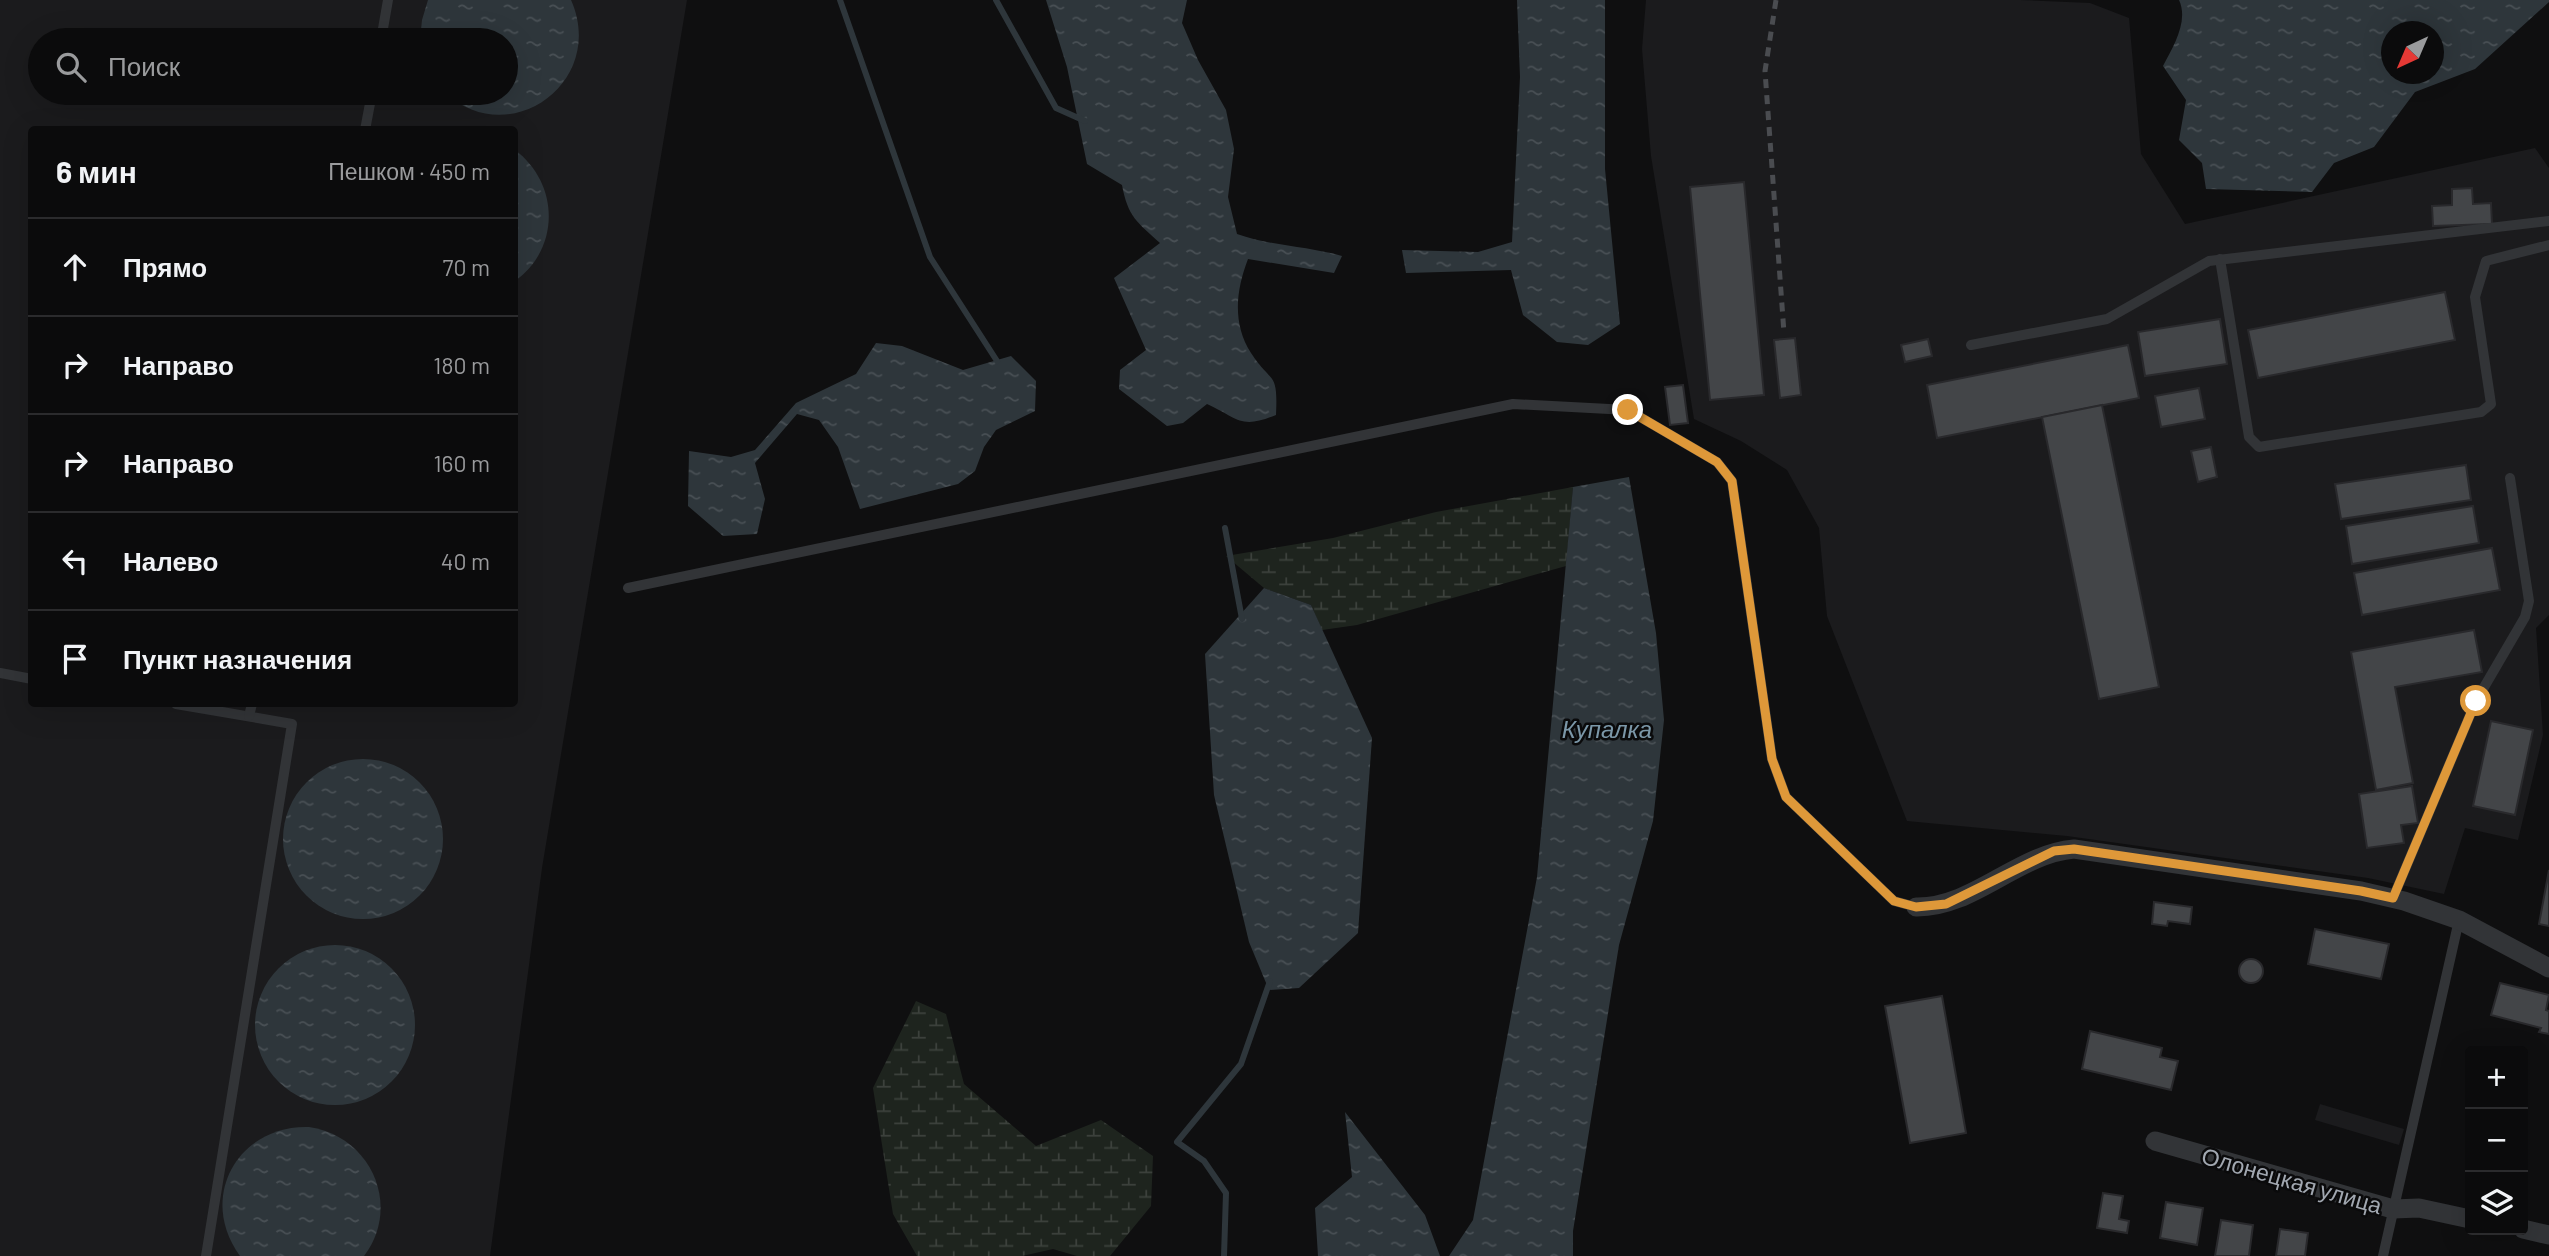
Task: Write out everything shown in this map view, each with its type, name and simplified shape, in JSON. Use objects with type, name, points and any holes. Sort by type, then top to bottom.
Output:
[{"type":"street","points":[[1916,907],[1946,904],[2054,851],[2074,849],[2393,898],[2459,920],[2549,968]]},
{"type":"street","name":"Олонецкая улица","points":[[2155,1141],[2393,1209],[2419,1208],[2465,1218]]},
{"type":"street","points":[[2528,1230],[2549,1235]]},
{"type":"lane","points":[[383,28],[388,0]]},
{"type":"lane","points":[[366,126],[370,105]]},
{"type":"lane","points":[[1971,345],[2107,319],[2209,261],[2549,221]]},
{"type":"lane","points":[[2220,260],[2249,438],[2259,447],[2481,412],[2491,404],[2475,297],[2486,261],[2549,245]]},
{"type":"lane","points":[[628,588],[1513,404],[1628,410],[1717,462],[1732,481],[1772,759],[1786,797],[1894,901],[1916,907]]},
{"type":"lane","points":[[2393,898],[2476,701],[2527,609],[2529,601],[2510,478]]},
{"type":"lane","points":[[0,673],[28,678]]},
{"type":"lane","points":[[194,707],[292,724],[206,1256]]},
{"type":"lane","points":[[249,716],[251,707]]},
{"type":"lane","points":[[2383,1256],[2459,920]]},
{"type":"shaded area","points":[[0,0],[687,0],[542,868],[490,1256],[0,1256]]},
{"type":"shaded area","points":[[1646,0],[2020,0],[2090,3],[2129,18],[2141,154],[2185,224],[2535,148],[2549,168],[2549,615],[2536,628],[2543,735],[2518,840],[2465,828],[2444,894],[2368,878],[2067,836],[1907,821],[1827,616],[1819,528],[1787,470],[1741,441],[1694,419],[1651,156],[1642,49]]},
{"type":"shaded area","points":[[2320,1104],[2404,1129],[2399,1145],[2315,1120]]},
{"type":"green space","points":[[1573,487],[1566,566],[1357,625],[1322,630],[1311,605],[1264,588],[1226,556],[1333,538],[1436,512]]},
{"type":"green space","points":[[916,1001],[946,1014],[964,1084],[1036,1146],[1101,1120],[1153,1156],[1151,1206],[1110,1256],[1077,1256],[1053,1249],[1022,1256],[917,1256],[893,1214],[873,1088]]},
{"type":"water","points":[[428,0],[571,0],[579,30],[576,57],[564,81],[546,99],[523,111],[498,115],[471,109],[464,105],[518,105],[518,28],[421,28]]},
{"type":"water","points":[[1046,0],[1187,0],[1182,23],[1198,60],[1226,110],[1234,149],[1228,197],[1237,234],[1342,256],[1334,273],[1248,259],[1239,294],[1241,330],[1251,353],[1275,384],[1276,415],[1247,422],[1207,404],[1183,423],[1167,426],[1119,389],[1120,370],[1146,350],[1114,278],[1160,243],[1131,212],[1122,185],[1087,164],[1067,67]]},
{"type":"water","points":[[1517,0],[1605,0],[1605,169],[1620,324],[1588,345],[1557,342],[1523,315],[1511,270],[1406,273],[1402,250],[1478,252],[1512,242],[1520,77]]},
{"type":"water","points":[[2179,0],[2549,0],[2475,69],[2444,81],[2444,21],[2381,21],[2381,84],[2436,84],[2415,92],[2374,147],[2334,163],[2312,192],[2206,189],[2202,163],[2179,140],[2186,100],[2163,66],[2178,34],[2182,16]]},
{"type":"water","points":[[518,153],[530,164],[540,180],[549,216],[541,251],[518,278]]},
{"type":"water","points":[[876,343],[902,346],[963,370],[1011,356],[1036,381],[1035,411],[996,430],[984,447],[975,471],[958,484],[860,509],[838,447],[819,420],[797,414],[755,463],[765,499],[757,534],[723,536],[688,506],[689,451],[731,457],[755,450],[796,403],[856,374]]},
{"type":"water","name":"Купалка","points":[[1629,477],[1656,633],[1664,720],[1653,821],[1619,945],[1573,1231],[1573,1256],[1449,1256],[1473,1220],[1537,877],[1573,487]]},
{"type":"water","points":[[1264,588],[1311,605],[1372,738],[1358,933],[1299,988],[1269,990],[1249,942],[1214,795],[1205,654]]},
{"type":"water","points":[[363,759],[393,766],[419,783],[436,809],[443,839],[436,869],[419,895],[393,912],[363,919],[333,912],[307,895],[290,869],[283,839],[290,809],[307,783],[333,766]]},
{"type":"water","points":[[335,945],[365,952],[391,969],[408,995],[415,1025],[408,1055],[391,1081],[365,1098],[335,1105],[305,1098],[279,1081],[262,1055],[255,1025],[262,995],[279,969],[305,952]]},
{"type":"water","points":[[1345,1112],[1425,1215],[1440,1256],[1318,1256],[1315,1208],[1352,1177]]},
{"type":"water","points":[[309,1127],[331,1133],[349,1144],[364,1159],[374,1176],[380,1196],[380,1216],[375,1236],[364,1256],[240,1256],[228,1233],[223,1211],[224,1189],[232,1169],[245,1151],[262,1138],[284,1130]]},
{"type":"building","points":[[1744,182],[1764,395],[1710,400],[1690,187]]},
{"type":"building","points":[[2472,188],[2473,204],[2491,203],[2492,224],[2433,226],[2432,206],[2452,205],[2452,189]]},
{"type":"building","points":[[2445,292],[2455,340],[2258,378],[2248,330]]},
{"type":"building","points":[[2220,319],[2227,364],[2145,376],[2138,332]]},
{"type":"building","points":[[1795,338],[1801,395],[1780,398],[1774,340]]},
{"type":"building","points":[[1928,339],[1932,356],[1905,362],[1901,345]]},
{"type":"building","points":[[2128,345],[2139,398],[1937,438],[1927,385]]},
{"type":"building","points":[[1683,385],[1688,423],[1670,425],[1665,387]]},
{"type":"building","points":[[2199,388],[2205,419],[2161,427],[2155,396]]},
{"type":"building","points":[[2102,405],[2159,687],[2099,699],[2042,417]]},
{"type":"building","points":[[2211,447],[2217,477],[2198,482],[2191,451]]},
{"type":"building","points":[[2466,465],[2471,500],[2341,519],[2335,484]]},
{"type":"building","points":[[2473,506],[2479,543],[2352,564],[2346,526]]},
{"type":"building","points":[[2492,548],[2500,590],[2362,615],[2354,573]]},
{"type":"building","points":[[2474,630],[2482,672],[2395,687],[2413,783],[2376,790],[2351,652]]},
{"type":"building","points":[[2491,721],[2533,730],[2515,815],[2473,806]]},
{"type":"building","points":[[2412,786],[2418,823],[2401,825],[2404,843],[2367,848],[2359,794]]},
{"type":"building","points":[[2549,870],[2549,926],[2539,924]]},
{"type":"building","points":[[2154,902],[2192,907],[2190,924],[2168,921],[2167,926],[2152,924]]},
{"type":"building","points":[[2315,929],[2389,944],[2381,979],[2308,964]]},
{"type":"building","points":[[2251,959],[2259,963],[2263,971],[2259,979],[2251,983],[2243,979],[2239,971],[2243,963]]},
{"type":"building","points":[[2500,983],[2549,995],[2546,1010],[2549,1011],[2549,1034],[2539,1032],[2541,1028],[2491,1015]]},
{"type":"building","points":[[1942,996],[1966,1133],[1910,1143],[1885,1006]]},
{"type":"building","points":[[2090,1031],[2162,1048],[2160,1057],[2178,1061],[2171,1090],[2082,1069]]},
{"type":"building","points":[[2103,1193],[2123,1196],[2119,1219],[2129,1221],[2127,1233],[2097,1228]]},
{"type":"building","points":[[2166,1202],[2203,1208],[2197,1245],[2160,1238]]},
{"type":"building","points":[[2221,1220],[2253,1225],[2249,1256],[2215,1256]]},
{"type":"building","points":[[2280,1229],[2308,1233],[2305,1256],[2276,1256]]},
{"type":"waterway","points":[[840,0],[930,257],[997,361]]},
{"type":"waterway","points":[[996,0],[1056,108],[1085,121]]},
{"type":"waterway","points":[[1225,528],[1242,619]]},
{"type":"waterway","points":[[1224,1256],[1226,1193],[1204,1161],[1177,1142],[1241,1064],[1270,981]]},
{"type":"railway","points":[[1776,0],[1765,71],[1784,333]]},
{"type":"route","points":[[1628,410],[1717,462],[1732,481],[1772,759],[1786,797],[1857,869],[1894,901],[1916,907],[1946,904],[2054,851],[2074,849],[2393,898],[2476,701]]}]
